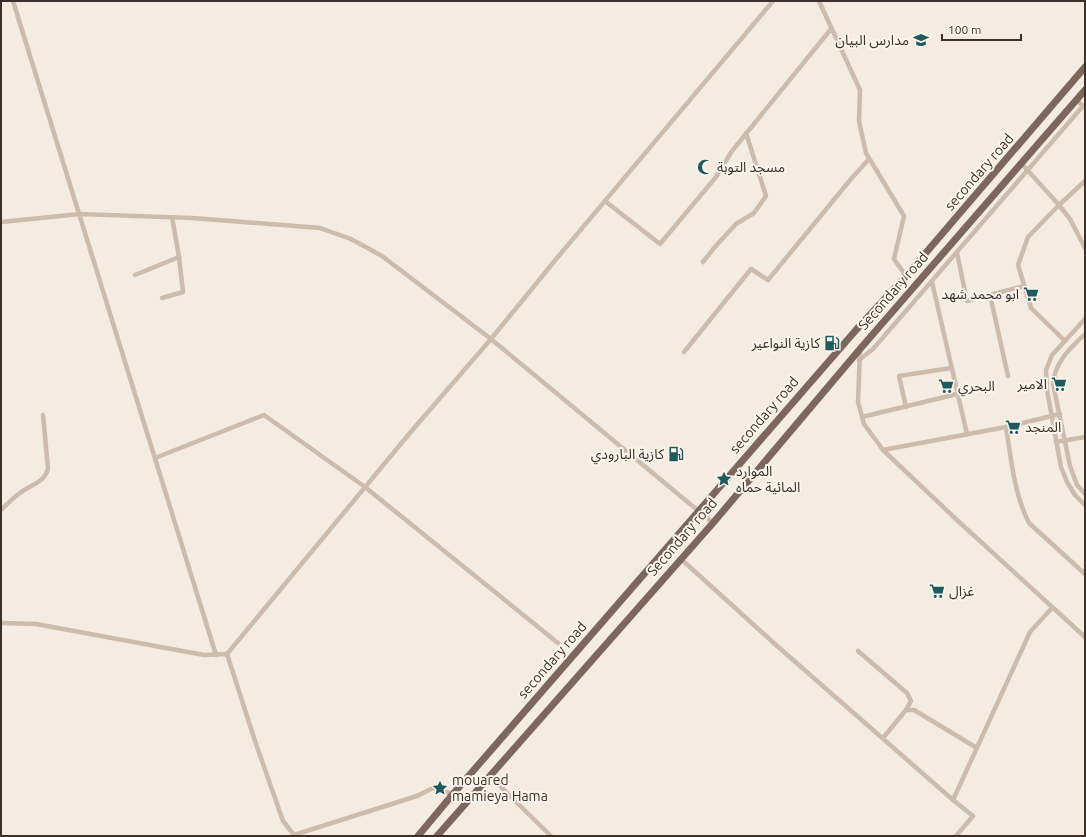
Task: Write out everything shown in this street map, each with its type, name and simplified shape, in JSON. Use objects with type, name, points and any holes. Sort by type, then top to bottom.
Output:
[{"type":"main road","name":"secondary road","points":[[418,836],[698,511],[856,330],[906,276],[1085,67]]},
{"type":"main road","name":"Secondary road","points":[[437,836],[713,523],[860,349],[1085,90]]},
{"type":"street","points":[[13,1],[216,655]]},
{"type":"street","points":[[1,623],[36,624],[204,655],[228,654],[409,434],[492,339],[605,201],[773,1]]},
{"type":"street","points":[[819,1],[860,90],[859,121],[866,153],[904,216],[894,259],[906,276]]},
{"type":"street","points":[[605,201],[660,244],[716,177],[732,151],[831,29]]},
{"type":"street","points":[[859,360],[873,349],[1028,169],[1084,107],[1076,100]]},
{"type":"street","points":[[703,262],[736,224],[754,213],[766,196],[746,133]]},
{"type":"street","points":[[684,352],[751,269],[768,280],[869,159]]},
{"type":"street","points":[[1021,163],[1028,169],[1070,219],[1085,248]]},
{"type":"street","points":[[1065,342],[1031,308],[1018,265],[1028,238],[1059,205],[1085,181]]},
{"type":"street","points":[[1,222],[80,214],[172,217],[320,228],[351,239],[382,256],[492,339],[713,523]]},
{"type":"street","points":[[162,298],[183,292],[172,217]]},
{"type":"street","points":[[957,253],[967,301],[987,294],[990,295],[1024,286]]},
{"type":"street","points":[[135,275],[179,257]]},
{"type":"street","points":[[932,282],[967,434]]},
{"type":"street","points":[[990,295],[1008,376]]},
{"type":"street","points":[[1085,319],[1052,355],[1046,370],[1047,390],[1061,468],[1075,495],[1085,505]]},
{"type":"street","points":[[1085,334],[1058,363],[1054,374],[1053,384],[1070,466],[1077,485],[1085,494]]},
{"type":"street","points":[[860,349],[858,402],[864,424],[883,450],[1085,637]]},
{"type":"street","points":[[906,407],[900,376],[951,368]]},
{"type":"street","points":[[862,417],[958,394]]},
{"type":"street","points":[[883,450],[1006,427],[1060,414]]},
{"type":"street","points":[[1,510],[21,492],[40,481],[47,472],[48,469],[42,415]]},
{"type":"street","points":[[155,458],[264,415],[366,487],[558,643]]},
{"type":"street","points":[[1006,427],[1015,481],[1024,512],[1029,523],[1085,574]]},
{"type":"street","points":[[1056,442],[1085,437]]},
{"type":"street","points":[[681,559],[776,645],[973,816],[956,836]]},
{"type":"street","points":[[953,800],[1030,632],[1052,608]]},
{"type":"street","points":[[858,651],[907,693],[911,701],[906,710],[883,738]]},
{"type":"street","points":[[228,654],[255,741],[283,821],[294,835],[417,796],[433,788],[453,794]]},
{"type":"street","points":[[906,710],[914,710],[977,748]]},
{"type":"street","points":[[490,775],[551,836]]},
{"type":"place","name":"مدارس البيان","points":[[921,40]]},
{"type":"place","name":"مسجد التوبة","points":[[705,167]]},
{"type":"place","name":"ابو محمد شهد","points":[[1031,294]]},
{"type":"place","name":"كازية النواعير","points":[[832,343]]},
{"type":"place","name":"الامير","points":[[1059,384]]},
{"type":"place","name":"البحري","points":[[946,386]]},
{"type":"place","name":"المنجد","points":[[1013,427]]},
{"type":"place","name":"كازية البارودي","points":[[676,454]]},
{"type":"place","name":"الموارد المائية حماه","points":[[724,479]]},
{"type":"place","name":"غزال","points":[[937,591]]},
{"type":"place","name":"mouared mamieya Hama","points":[[440,788]]}]
